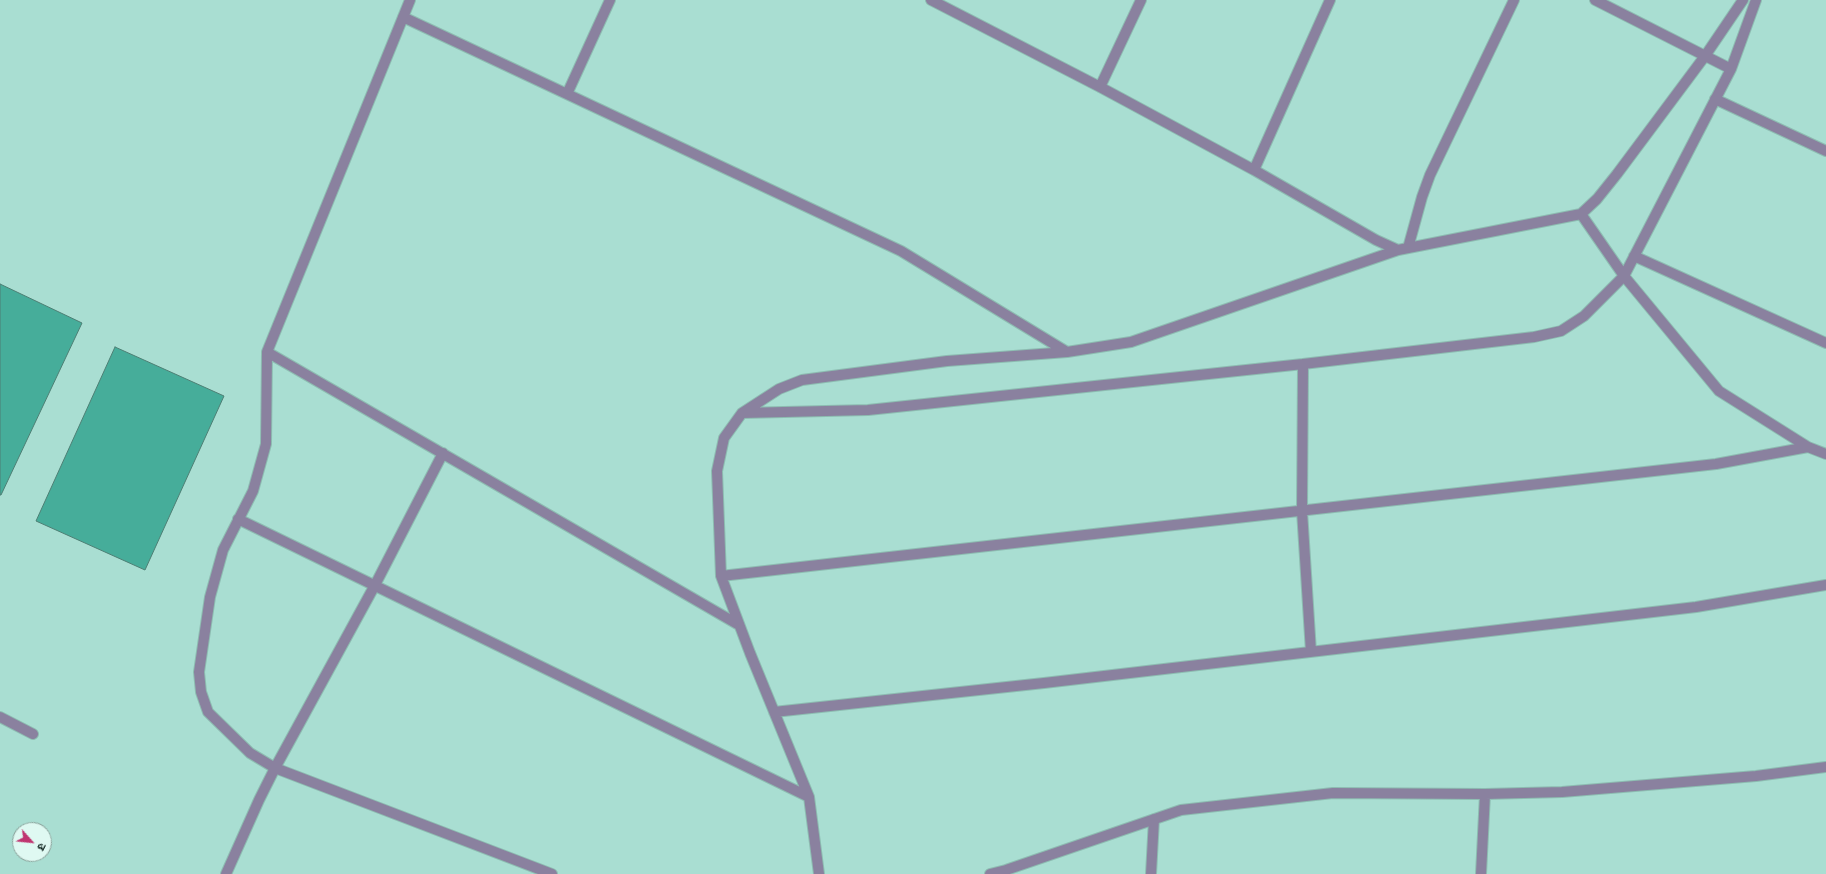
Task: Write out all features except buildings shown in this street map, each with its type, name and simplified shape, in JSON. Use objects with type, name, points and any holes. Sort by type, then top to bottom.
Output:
[{"type":"street","points":[[410,0],[268,352],[266,444],[253,491],[223,550],[210,597],[199,672],[201,692],[208,712],[250,753],[275,768],[552,874]]},
{"type":"street","points":[[567,94],[610,0]]},
{"type":"street","points":[[931,0],[1100,87],[1254,170],[1370,237],[1403,249]]},
{"type":"street","points":[[1100,87],[1141,0]]},
{"type":"street","points":[[1254,170],[1330,0]]},
{"type":"street","points":[[1403,249],[1430,175],[1514,0]]},
{"type":"street","points":[[1595,0],[1731,69]]},
{"type":"street","points":[[819,874],[809,796],[774,712],[722,576],[717,471],[724,438],[742,413],[779,389],[802,380],[947,361],[1067,352],[1131,342],[1403,249],[1581,214],[1597,199],[1617,174],[1705,56],[1743,0]]},
{"type":"street","points":[[742,413],[868,410],[1303,364],[1534,337],[1561,331],[1584,316],[1624,276],[1731,69],[1756,0]]},
{"type":"street","points":[[403,17],[901,251],[1067,352]]},
{"type":"street","points":[[1715,99],[1826,151]]},
{"type":"street","points":[[1581,214],[1624,276],[1719,391],[1808,447],[1826,454]]},
{"type":"street","points":[[1634,256],[1826,343]]},
{"type":"street","points":[[268,352],[740,625]]},
{"type":"street","points":[[1303,364],[1302,511],[1311,652]]},
{"type":"street","points":[[722,576],[1716,464],[1808,447]]},
{"type":"street","points":[[226,874],[275,768],[375,585],[443,453]]},
{"type":"street","points":[[238,519],[809,796]]},
{"type":"street","points":[[774,712],[1696,607],[1826,585]]},
{"type":"street","points":[[0,717],[33,734]]},
{"type":"street","points":[[990,874],[1006,870],[1181,810],[1333,793],[1484,794],[1570,792],[1756,776],[1826,767]]},
{"type":"street","points":[[1481,874],[1484,794]]},
{"type":"street","points":[[1151,874],[1154,819]]}]
